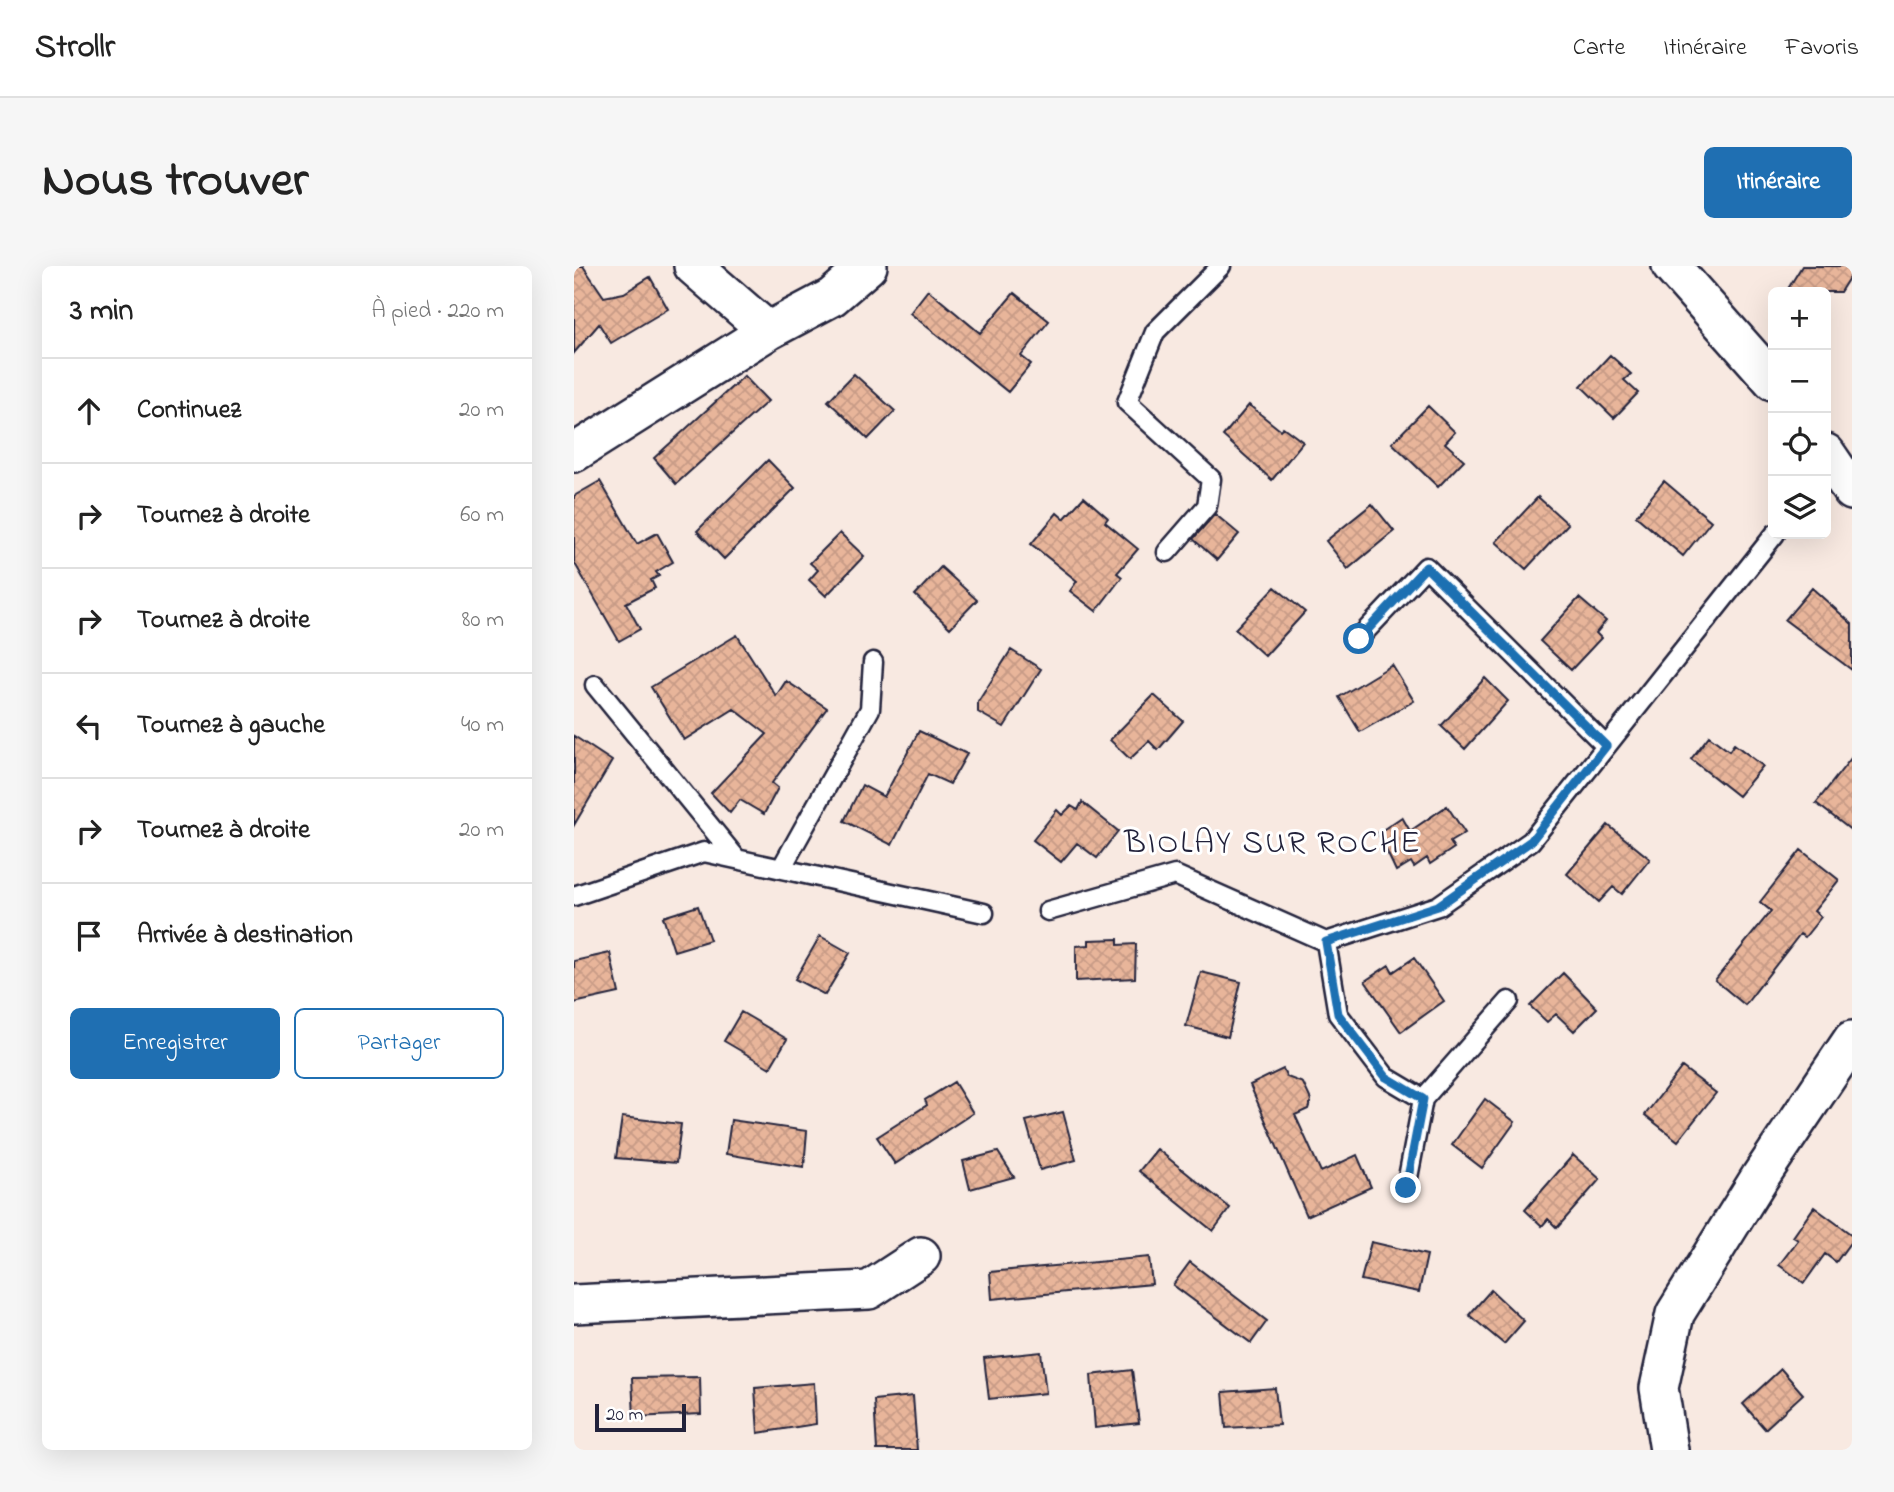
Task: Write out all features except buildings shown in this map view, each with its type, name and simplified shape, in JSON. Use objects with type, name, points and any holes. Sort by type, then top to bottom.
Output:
[{"type":"street","points":[[693,266],[768,331]]},
{"type":"street","points":[[574,453],[768,331],[832,297],[869,266]]},
{"type":"street","points":[[1671,266],[1768,375]]},
{"type":"street","points":[[1670,1450],[1659,1388],[1675,1314],[1760,1177],[1852,1040]]},
{"type":"street","points":[[574,1304],[869,1290],[921,1256]]},
{"type":"lane","points":[[1167,552],[1207,506],[1210,479],[1127,402],[1155,332],[1221,266]]},
{"type":"lane","points":[[1048,911],[1175,875],[1326,942],[1438,906],[1531,841],[1771,539]]},
{"type":"lane","points":[[1359,639],[1426,567],[1606,746]]},
{"type":"lane","points":[[782,867],[870,709],[873,662]]},
{"type":"lane","points":[[595,685],[736,858]]},
{"type":"lane","points":[[574,896],[704,852],[984,913]]},
{"type":"lane","points":[[1326,942],[1338,1014],[1386,1077],[1423,1099]]},
{"type":"lane","points":[[1406,1188],[1423,1099],[1509,1001]]},
{"type":"district","name":"BIOLAY SUR ROCHE","points":[[1273,844]]},
{"type":"route","points":[[1359,639],[1426,567],[1606,746],[1531,841],[1438,906],[1326,942],[1338,1014],[1386,1077],[1423,1099],[1406,1188]]}]
